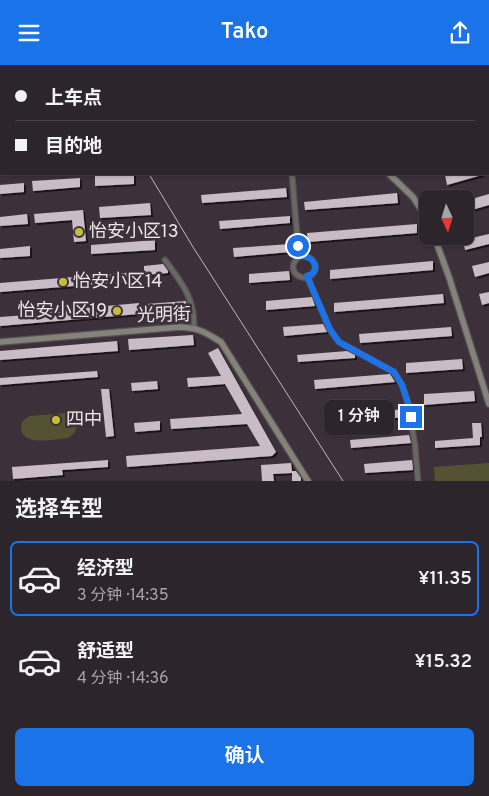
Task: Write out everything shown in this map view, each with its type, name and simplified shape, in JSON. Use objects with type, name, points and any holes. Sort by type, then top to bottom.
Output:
[{"type":"main road","points":[[390,175],[413,197],[419,206]]},
{"type":"main road","points":[[437,245],[489,404]]},
{"type":"main road","name":"光明街","points":[[0,342],[180,327],[194,328],[207,333],[221,342],[308,481]]},
{"type":"street","points":[[292,175],[298,246],[301,256]]},
{"type":"street","points":[[301,256],[311,258],[315,264],[312,275],[305,278],[301,278],[293,270],[295,260],[301,256]]},
{"type":"street","points":[[165,260],[185,288],[194,315],[194,328]]},
{"type":"street","points":[[307,276],[327,323],[339,342],[394,372],[402,385],[408,403],[415,445],[418,481]]},
{"type":"shaded area","points":[[66,413],[74,418],[77,425],[75,432],[67,438],[40,441],[27,438],[23,434],[22,424],[30,416]]},
{"type":"shaded area","points":[[489,463],[489,481],[435,481],[434,467]]},
{"type":"building","points":[[95,175],[134,175],[134,184],[95,186]]},
{"type":"building","points":[[445,175],[482,175],[447,185]]},
{"type":"building","points":[[80,178],[80,187],[33,191],[32,181]]},
{"type":"building","points":[[24,183],[24,192],[0,194],[0,185]]},
{"type":"building","points":[[286,188],[287,197],[202,203],[201,195]]},
{"type":"building","points":[[397,193],[398,203],[305,210],[304,202]]},
{"type":"building","points":[[489,194],[489,205],[474,209],[474,198]]},
{"type":"building","points":[[150,203],[151,215],[100,218],[99,207]]},
{"type":"building","name":"怡安小区13","points":[[83,210],[86,241],[74,242],[72,220],[35,223],[34,214]]},
{"type":"building","points":[[27,214],[28,224],[0,226],[0,217]]},
{"type":"building","points":[[290,216],[290,223],[220,229],[219,221]]},
{"type":"building","points":[[417,224],[417,233],[308,242],[307,233]]},
{"type":"building","points":[[489,234],[489,244],[465,250],[464,245],[474,245],[474,237]]},
{"type":"building","points":[[155,240],[155,250],[91,254],[91,245]]},
{"type":"building","points":[[290,244],[290,252],[234,257],[233,248]]},
{"type":"building","points":[[30,246],[30,256],[0,258],[0,249]]},
{"type":"building","points":[[433,261],[433,270],[330,279],[330,270]]},
{"type":"building","points":[[489,262],[489,273],[475,277],[472,266]]},
{"type":"building","points":[[163,264],[168,273],[144,275],[144,266]]},
{"type":"building","points":[[289,271],[290,280],[249,283],[249,274]]},
{"type":"building","points":[[136,272],[137,281],[0,292],[0,283]]},
{"type":"building","points":[[489,292],[489,303],[482,305],[479,294]]},
{"type":"building","points":[[443,294],[444,303],[334,312],[334,303]]},
{"type":"building","points":[[312,297],[315,306],[266,310],[266,301]]},
{"type":"building","points":[[186,301],[187,310],[147,314],[146,304]]},
{"type":"building","points":[[139,303],[139,314],[0,326],[0,317]]},
{"type":"building","points":[[323,324],[327,332],[284,336],[283,327]]},
{"type":"building","points":[[451,327],[452,336],[360,343],[359,334]]},
{"type":"building","points":[[193,335],[194,345],[129,350],[128,339]]},
{"type":"building","points":[[117,341],[118,351],[0,360],[0,351]]},
{"type":"building","points":[[218,348],[276,452],[272,456],[127,467],[126,456],[260,446],[247,424],[171,429],[170,419],[242,414],[225,384],[188,387],[187,378],[221,376],[208,353]]},
{"type":"building","points":[[347,351],[355,355],[355,358],[298,362],[297,355]]},
{"type":"building","points":[[462,359],[463,369],[406,373],[406,363]]},
{"type":"building","points":[[97,371],[98,377],[0,385],[0,378]]},
{"type":"building","points":[[390,374],[395,382],[315,389],[314,380]]},
{"type":"building","points":[[157,381],[158,389],[132,391],[131,383]]},
{"type":"building","points":[[101,389],[109,389],[114,436],[106,437]]},
{"type":"building","points":[[474,391],[475,401],[424,405],[424,394]]},
{"type":"building","points":[[405,409],[406,417],[335,423],[334,415]]},
{"type":"building","points":[[160,421],[160,430],[135,432],[134,423]]},
{"type":"building","points":[[472,423],[481,423],[482,437],[480,437],[480,445],[435,448],[435,441],[473,438]]},
{"type":"building","points":[[409,435],[411,443],[351,448],[350,440]]},
{"type":"building","points":[[108,460],[108,467],[62,470],[63,475],[13,479],[12,467]]},
{"type":"building","points":[[412,460],[413,470],[365,473],[364,464]]},
{"type":"building","points":[[291,463],[292,471],[296,471],[301,481],[292,481],[292,473],[273,474],[274,481],[262,481],[261,465]]},
{"type":"railway","points":[[150,175],[193,247],[343,481]]},
{"type":"place","name":"怡安小区13","points":[[79,232]]},
{"type":"place","name":"怡安小区14","points":[[63,282]]},
{"type":"place","name":"怡安小区19","points":[[117,311]]},
{"type":"place","name":"四中","points":[[56,420]]},
{"type":"route","points":[[298,246],[301,256],[311,258],[314,261],[314,272],[312,275],[307,276],[330,329],[339,342],[394,372],[402,385],[411,417]]}]
